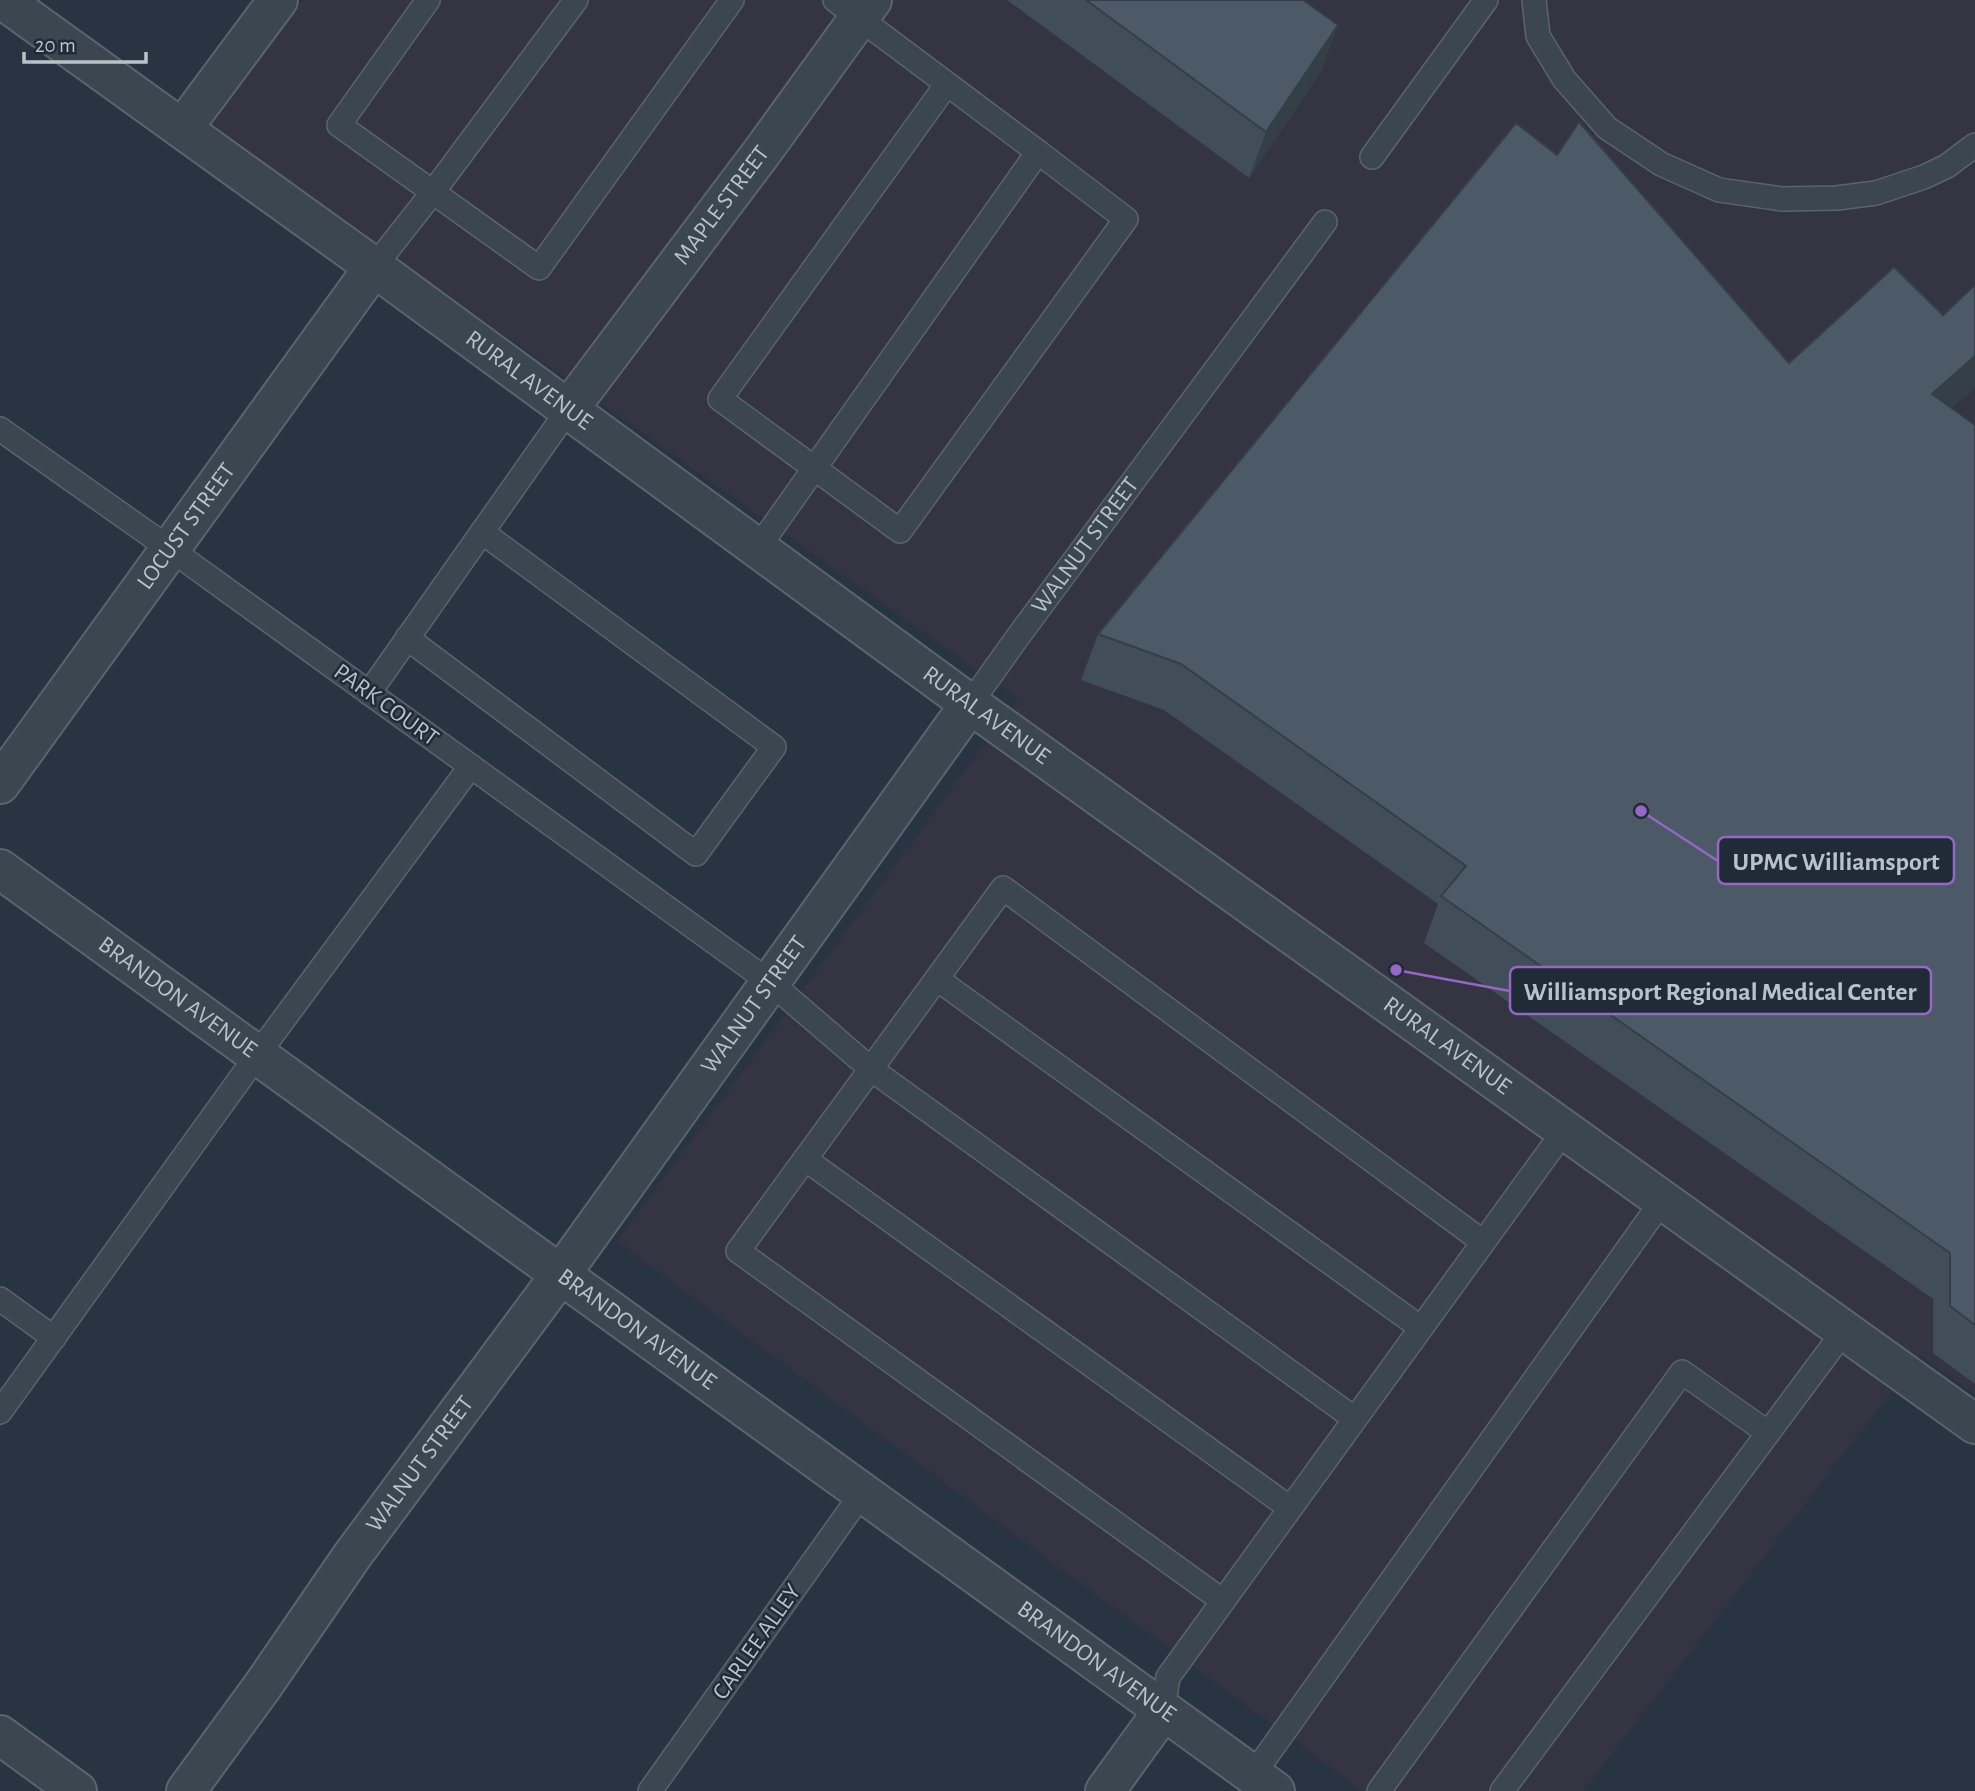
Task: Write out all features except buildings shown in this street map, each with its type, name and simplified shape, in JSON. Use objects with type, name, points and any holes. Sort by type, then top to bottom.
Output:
[{"type":"street","name":"RURAL AVENUE","points":[[3,0],[374,267],[970,704],[1975,1424]]},
{"type":"street","points":[[182,129],[278,0]]},
{"type":"street","name":"MAPLE STREET","points":[[568,411],[765,148],[856,6]]},
{"type":"street","name":"LOCUST STREET","points":[[0,783],[374,267]]},
{"type":"street","name":"WALNUT STREET","points":[[186,1791],[352,1556],[561,1273],[970,704]]},
{"type":"street","name":"BRANDON AVENUE","points":[[0,869],[1264,1783]]},
{"type":"street","points":[[1105,1791],[1163,1711]]},
{"type":"street","points":[[0,1735],[77,1791]]},
{"type":"lane","points":[[428,0],[339,125],[539,268],[732,0]]},
{"type":"lane","points":[[374,267],[576,0]]},
{"type":"lane","points":[[1372,157],[1486,0]]},
{"type":"lane","points":[[1534,0],[1538,36],[1564,79],[1607,128],[1661,164],[1718,190],[1782,199],[1837,198],[1876,193],[1924,177],[1947,166],[1975,145]]},
{"type":"lane","points":[[856,6],[947,84],[1126,219],[900,531],[720,399],[947,84]]},
{"type":"lane","points":[[758,548],[1038,152]]},
{"type":"lane","name":"WALNUT STREET","points":[[970,704],[1325,222]]},
{"type":"lane","points":[[369,693],[568,411]]},
{"type":"lane","name":"PARK COURT","points":[[0,429],[771,983],[870,1069],[1354,1419]]},
{"type":"lane","points":[[407,638],[696,854],[774,747],[482,532]]},
{"type":"lane","points":[[0,1412],[258,1054],[471,766]]},
{"type":"lane","points":[[1223,1601],[738,1251],[1003,888],[1483,1242]]},
{"type":"lane","points":[[936,979],[1420,1328]]},
{"type":"lane","points":[[1163,1711],[1168,1676],[1564,1131]]},
{"type":"lane","points":[[805,1159],[1290,1508]]},
{"type":"lane","points":[[1264,1783],[1662,1201]]},
{"type":"lane","points":[[0,1299],[54,1338]]},
{"type":"lane","points":[[1502,1791],[1844,1331]]},
{"type":"lane","points":[[1379,1791],[1682,1372],[1768,1433]]},
{"type":"lane","name":"CARLEE ALLEY","points":[[650,1791],[863,1492]]},
{"type":"shaded area","points":[[302,0],[1975,0],[1975,1395],[1920,1355],[1583,1791],[1363,1791],[617,1241],[1018,699],[209,126]]},
{"type":"place","name":"UPMC Williamsport","points":[[1641,811]]},
{"type":"place","name":"Williamsport Regional Medical Center","points":[[1396,970]]}]
